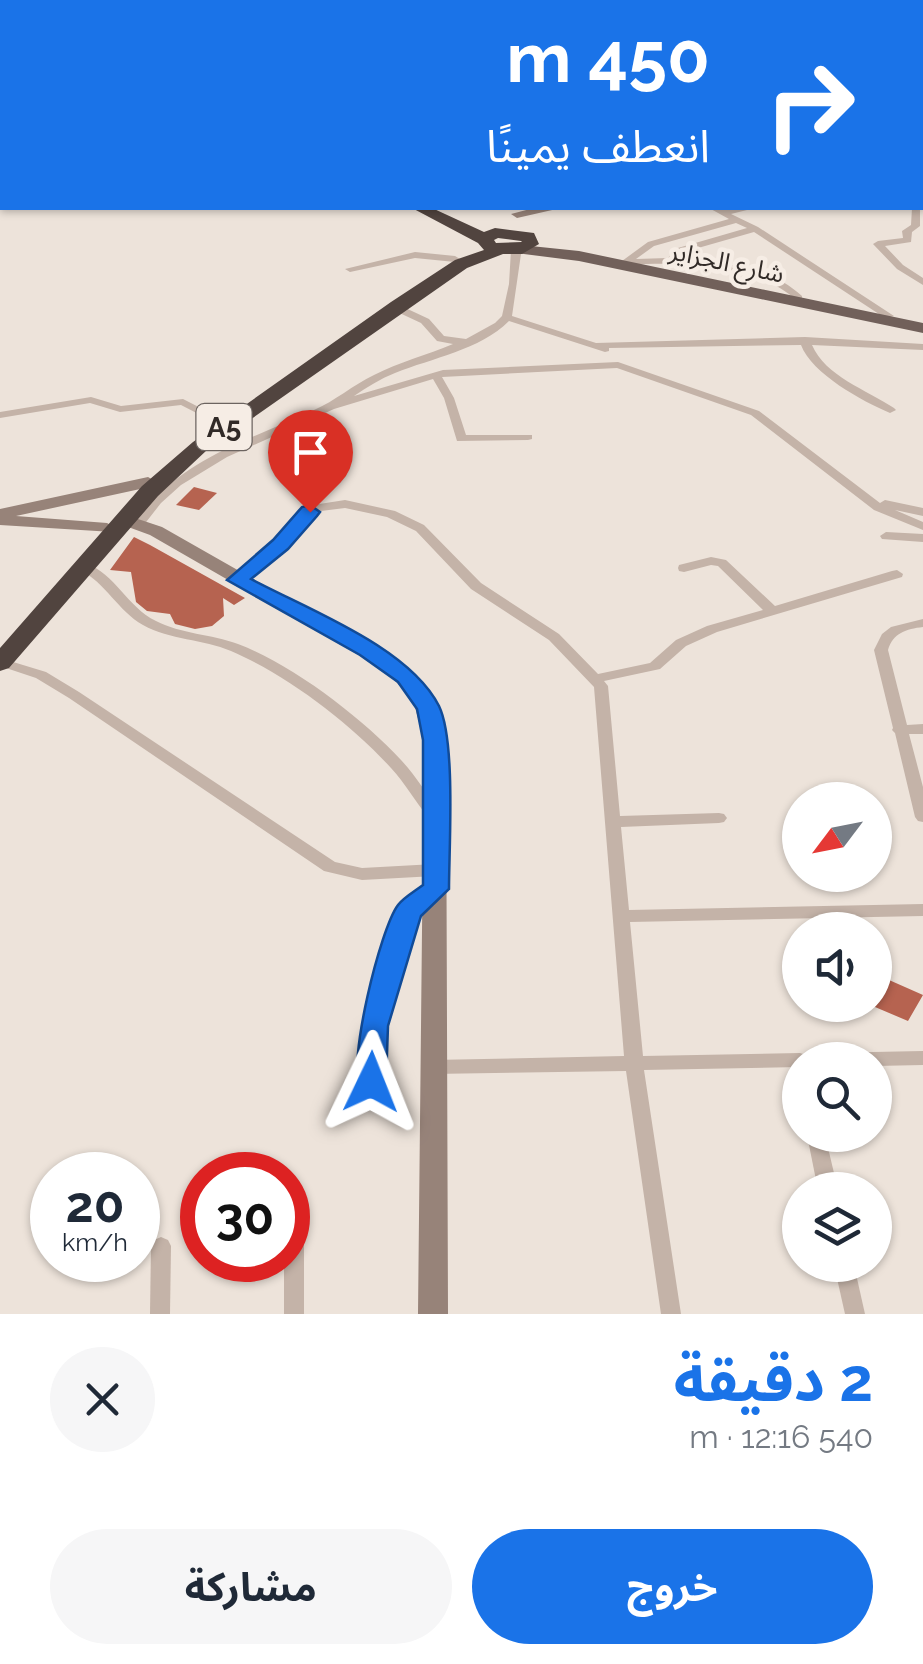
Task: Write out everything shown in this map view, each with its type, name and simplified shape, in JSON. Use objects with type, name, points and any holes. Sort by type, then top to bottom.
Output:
[{"type":"highway","points":[[425,210],[505,241]]},
{"type":"highway","points":[[440,210],[505,241]]},
{"type":"highway","name":"A5","points":[[0,648],[124,524],[148,482],[222,422],[454,259],[505,241]]},
{"type":"highway","name":"A5","points":[[0,663],[150,490],[217,432],[395,307],[505,241]]},
{"type":"main road","name":"شارع الجزاير","points":[[505,241],[629,261],[923,326]]},
{"type":"main road","name":"شارع الجزاير","points":[[505,241],[923,326]]},
{"type":"street","points":[[505,241],[520,226],[527,210]]},
{"type":"street","points":[[505,241],[527,210]]},
{"type":"street","points":[[718,210],[755,229],[889,316]]},
{"type":"street","points":[[916,210],[915,226],[906,231],[908,240],[878,243],[900,267],[923,282]]},
{"type":"street","points":[[629,261],[651,244],[737,220]]},
{"type":"street","points":[[669,262],[681,250],[755,229]]},
{"type":"street","points":[[329,407],[368,381],[464,343],[507,317],[518,259],[505,241]]},
{"type":"street","points":[[350,270],[419,254],[454,259]]},
{"type":"street","points":[[629,261],[747,271],[775,282],[799,298]]},
{"type":"street","points":[[395,307],[427,323],[441,339],[464,343]]},
{"type":"street","points":[[507,317],[598,345],[618,365]]},
{"type":"street","points":[[598,345],[669,340],[806,340],[923,347]]},
{"type":"street","points":[[806,340],[807,352],[818,364],[890,410]]},
{"type":"street","points":[[124,524],[218,455],[329,407],[436,375],[618,365],[755,413],[888,513],[923,526]]},
{"type":"street","points":[[436,375],[449,398],[461,439],[528,437]]},
{"type":"street","points":[[0,415],[92,400],[120,410],[183,402],[222,422]]},
{"type":"street","points":[[0,517],[148,482]]},
{"type":"street","points":[[858,491],[889,506],[923,512]]},
{"type":"street","points":[[237,580],[317,508],[345,504],[391,514],[420,528],[476,586],[554,636],[596,679],[604,700],[634,1062],[672,1314]]},
{"type":"street","points":[[0,517],[124,524],[368,650],[417,688],[428,708],[435,740],[433,1314]]},
{"type":"street","points":[[886,536],[923,538]]},
{"type":"street","points":[[684,568],[712,561],[722,563],[772,611]]},
{"type":"street","points":[[86,567],[108,579],[127,608],[148,622],[180,636],[240,650],[347,720],[400,768],[434,813]]},
{"type":"street","points":[[596,679],[649,668],[688,639],[897,574]]},
{"type":"street","points":[[923,623],[903,626],[883,639],[881,650],[923,817]]},
{"type":"street","points":[[0,663],[41,675],[74,695],[330,867],[362,874],[436,880]]},
{"type":"street","points":[[899,730],[923,729]]},
{"type":"street","points":[[613,822],[719,818]]},
{"type":"street","points":[[371,1082],[374,1026],[408,910],[436,880]]},
{"type":"street","points":[[622,916],[923,910]]},
{"type":"street","points":[[892,1059],[923,1058]]},
{"type":"street","points":[[432,1067],[782,1062]]},
{"type":"street","points":[[160,1314],[161,1246]]},
{"type":"street","points":[[294,1282],[294,1314]]},
{"type":"street","points":[[848,1282],[855,1314]]},
{"type":"building","points":[[194,487],[217,493],[199,510],[176,505]]},
{"type":"building","points":[[134,537],[245,598],[234,605],[223,598],[224,616],[212,626],[195,629],[175,624],[170,614],[147,611],[136,602],[131,572],[110,570]]},
{"type":"building","points":[[892,981],[923,995],[908,1021],[892,1014]]},
{"type":"route","points":[[310,512],[237,580],[368,650],[406,677],[428,708],[435,740],[436,889],[408,910],[374,1026],[371,1082]]}]
